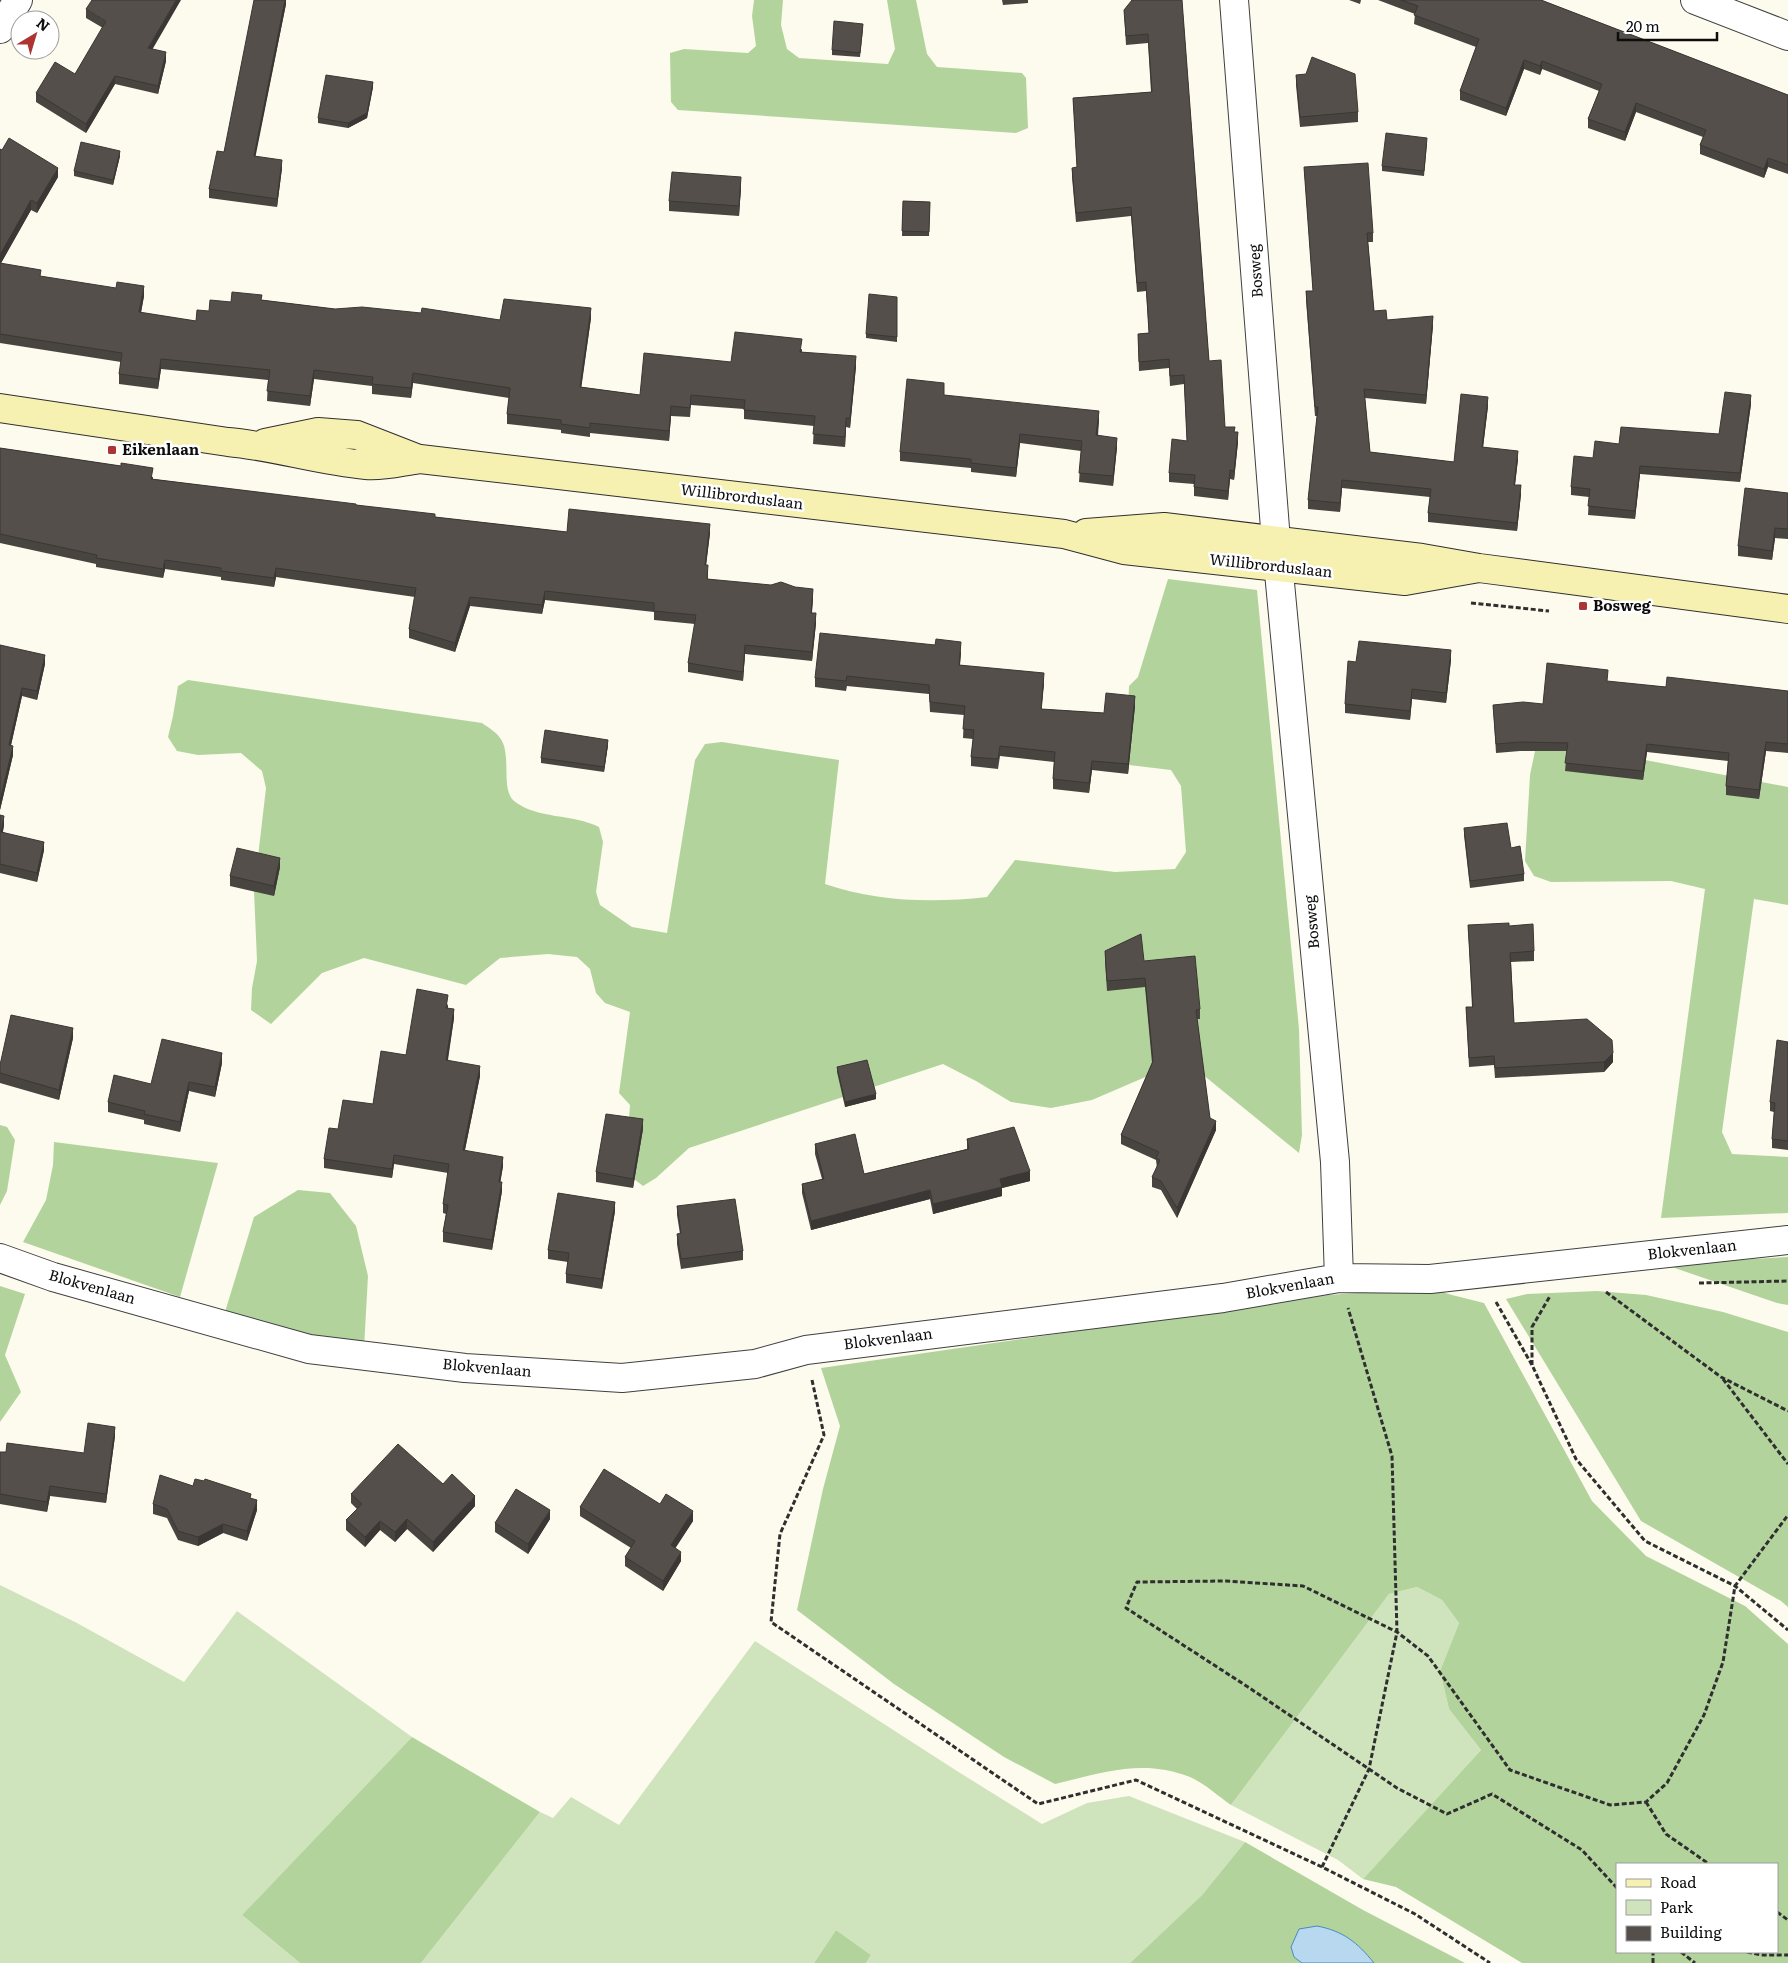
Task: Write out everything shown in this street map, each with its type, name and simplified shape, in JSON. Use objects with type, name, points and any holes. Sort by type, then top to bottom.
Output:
[{"type":"main road","name":"Willibrorduslaan","points":[[0,408],[209,440],[256,444],[316,458],[368,466],[420,459],[1064,534],[1164,527],[1277,554],[1422,558],[1479,568],[1788,609]]},
{"type":"street","points":[[0,28],[18,0]]},
{"type":"street","name":"Bosweg","points":[[1234,0],[1277,554],[1335,1162],[1339,1278]]},
{"type":"street","points":[[1695,0],[1788,36]]},
{"type":"street","name":"Blokvenlaan","points":[[0,1258],[53,1277],[309,1349],[465,1368],[622,1378],[755,1364],[806,1350],[1223,1298],[1339,1278],[1430,1279],[1788,1240]]},
{"type":"path","points":[[1322,1867],[1369,1769],[1397,1632],[1392,1456],[1339,1278]]},
{"type":"path","points":[[1532,1366],[1532,1327],[1554,1290]]},
{"type":"path","points":[[1605,1291],[1721,1377],[1788,1411]]},
{"type":"path","points":[[1493,1297],[1532,1366],[1576,1459],[1645,1541],[1735,1586],[1788,1630]]},
{"type":"path","points":[[806,1350],[824,1435],[780,1534],[771,1622],[1038,1804],[1136,1780],[1322,1867],[1415,1914],[1490,1963]]},
{"type":"path","points":[[1721,1377],[1788,1464]]},
{"type":"path","points":[[1616,1887],[1582,1850],[1492,1794],[1447,1814],[1397,1788],[1248,1687],[1126,1608],[1137,1582],[1226,1581],[1302,1586],[1397,1632],[1428,1656],[1510,1770],[1610,1805],[1646,1802],[1667,1783],[1704,1715],[1723,1662],[1735,1586],[1788,1515]]},
{"type":"path","points":[[1646,1802],[1666,1834],[1708,1863]]},
{"type":"path","points":[[1682,1953],[1694,1963]]},
{"type":"path","points":[[1752,1953],[1788,1955]]},
{"type":"green space","points":[[754,0],[783,0],[781,25],[787,49],[799,58],[888,64],[895,49],[887,0],[916,0],[927,54],[937,67],[1022,73],[1026,78],[1028,128],[1016,133],[678,110],[671,102],[670,53],[684,49],[748,53],[756,46],[752,16]]},
{"type":"green space","points":[[1168,579],[1257,590],[1299,1029],[1302,1135],[1299,1153],[1202,1074],[1164,1069],[1092,1100],[1051,1108],[1011,1102],[943,1064],[689,1148],[656,1178],[643,1186],[625,1172],[630,1105],[619,1093],[630,1012],[605,1003],[596,993],[590,969],[577,957],[548,954],[500,958],[466,985],[364,958],[322,973],[271,1024],[251,1010],[252,988],[257,961],[254,891],[266,788],[262,771],[241,753],[198,755],[177,751],[168,737],[178,686],[188,680],[482,723],[496,733],[505,748],[508,789],[514,801],[533,811],[578,820],[599,827],[603,842],[596,892],[600,905],[632,927],[667,933],[695,760],[705,744],[722,742],[839,760],[825,884],[845,890],[905,900],[987,897],[1015,860],[1115,872],[1175,869],[1186,852],[1181,786],[1171,770],[1129,765],[1126,757],[1129,686],[1138,677]]},
{"type":"green space","points":[[1555,743],[1788,787],[1788,905],[1754,899],[1722,1132],[1732,1154],[1788,1157],[1788,1213],[1661,1218],[1705,889],[1671,881],[1551,882],[1534,876],[1525,861],[1530,775],[1535,751]]},
{"type":"green space","points":[[0,1125],[7,1127],[15,1140],[7,1191],[0,1205]]},
{"type":"green space","points":[[54,1142],[218,1163],[180,1297],[23,1242],[46,1200],[53,1165]]},
{"type":"green space","points":[[298,1190],[330,1193],[356,1226],[368,1276],[364,1348],[343,1346],[225,1312],[254,1217]]},
{"type":"green space","points":[[1788,1257],[1788,1305],[1777,1303],[1663,1264]]},
{"type":"green space","points":[[1420,1285],[1484,1303],[1592,1501],[1646,1556],[1745,1606],[1788,1644],[1788,1963],[1522,1963],[1396,1887],[1363,1879],[1481,1750],[1449,1709],[1440,1671],[1459,1623],[1442,1600],[1417,1587],[1389,1594],[1231,1805],[1206,1786],[1190,1777],[1172,1771],[1139,1768],[1122,1769],[1055,1784],[1004,1757],[894,1684],[797,1610],[823,1489],[840,1426],[821,1368],[1327,1295],[1372,1292]]},
{"type":"green space","points":[[0,1286],[25,1294],[5,1355],[21,1392],[0,1422]]},
{"type":"green space","points":[[1597,1291],[1646,1295],[1723,1312],[1788,1332],[1788,1607],[1781,1601],[1641,1521],[1506,1299],[1527,1294]]},
{"type":"green space","points":[[0,1585],[77,1623],[184,1682],[237,1611],[412,1737],[242,1915],[300,1963],[0,1963]]},
{"type":"green space","points":[[1417,1587],[1442,1600],[1459,1623],[1440,1671],[1449,1709],[1481,1750],[1363,1879],[1338,1860],[1231,1805],[1389,1594]]},
{"type":"green space","points":[[755,1641],[1042,1824],[1087,1803],[1129,1796],[1245,1842],[1202,1895],[1130,1963],[866,1963],[871,1955],[836,1930],[814,1963],[421,1963],[540,1812],[553,1818],[571,1797],[619,1825]]},
{"type":"green space","points":[[412,1737],[540,1812],[421,1963],[300,1963],[242,1915]]},
{"type":"green space","points":[[1245,1842],[1363,1910],[1465,1963],[1374,1963],[1362,1949],[1349,1939],[1334,1931],[1317,1926],[1294,1957],[1302,1963],[1130,1963],[1202,1895]]},
{"type":"green space","points":[[836,1930],[871,1955],[866,1963],[814,1963]]},
{"type":"water","points":[[1317,1926],[1349,1938],[1374,1963],[1302,1963],[1294,1957],[1291,1947],[1299,1929]]},
{"type":"building","points":[[92,0],[176,0],[148,48],[166,52],[158,86],[115,76],[86,124],[36,93],[55,62],[75,74],[106,21],[86,9]]},
{"type":"building","points":[[254,0],[285,0],[254,156],[282,160],[277,199],[209,189],[217,151],[224,152]]},
{"type":"building","points":[[1132,0],[1182,0],[1209,361],[1221,360],[1225,427],[1235,427],[1234,432],[1238,432],[1234,471],[1230,470],[1228,491],[1194,487],[1195,475],[1169,473],[1172,439],[1187,441],[1184,375],[1170,376],[1169,359],[1139,362],[1138,334],[1149,333],[1146,282],[1137,283],[1131,207],[1076,213],[1072,168],[1077,167],[1073,98],[1152,92],[1148,34],[1126,36],[1124,10]]},
{"type":"building","points":[[1401,0],[1541,0],[1788,95],[1788,165],[1768,158],[1764,169],[1700,145],[1706,130],[1636,103],[1625,132],[1588,119],[1602,84],[1542,61],[1540,66],[1524,60],[1506,108],[1460,91],[1479,39],[1414,15],[1418,6]]},
{"type":"building","points":[[834,21],[863,24],[860,53],[832,50]]},
{"type":"building","points":[[1312,57],[1355,74],[1358,112],[1300,117],[1296,75],[1306,74]]},
{"type":"building","points":[[326,75],[373,82],[367,113],[348,123],[318,118]]},
{"type":"building","points":[[1386,133],[1427,138],[1424,171],[1382,166]]},
{"type":"building","points":[[9,138],[58,168],[37,203],[31,200],[0,255],[0,149],[2,150]]},
{"type":"building","points":[[81,142],[120,151],[113,180],[74,171]]},
{"type":"building","points":[[1368,163],[1373,233],[1367,233],[1374,311],[1386,310],[1387,320],[1433,316],[1426,395],[1364,389],[1370,452],[1454,462],[1461,394],[1488,397],[1482,447],[1518,451],[1514,485],[1521,485],[1517,523],[1428,513],[1431,489],[1342,480],[1340,503],[1308,500],[1318,407],[1315,407],[1306,291],[1313,291],[1304,167]]},
{"type":"building","points":[[672,172],[741,177],[739,206],[669,201]]},
{"type":"building","points":[[903,201],[930,202],[929,232],[902,231]]},
{"type":"building","points":[[0,263],[41,270],[40,276],[116,288],[117,282],[144,286],[139,312],[196,321],[197,310],[209,311],[210,300],[231,302],[232,292],[262,295],[261,300],[335,309],[362,307],[421,313],[422,308],[500,320],[504,299],[591,308],[580,387],[640,395],[644,353],[731,362],[735,332],[802,339],[800,352],[856,356],[850,418],[846,418],[845,437],[813,434],[815,416],[744,410],[745,400],[691,395],[690,408],[671,406],[669,431],[590,423],[590,428],[561,424],[561,420],[507,414],[510,388],[413,373],[411,388],[372,384],[373,377],[314,370],[310,396],[267,391],[270,370],[161,359],[158,379],[119,374],[122,353],[0,334]]},
{"type":"building","points":[[869,294],[897,297],[897,337],[866,334]]},
{"type":"building","points":[[907,379],[944,383],[944,395],[1099,411],[1096,435],[1117,438],[1113,476],[1079,473],[1082,441],[1020,434],[1016,468],[971,463],[971,459],[900,452]]},
{"type":"building","points":[[1725,392],[1751,395],[1740,473],[1640,466],[1635,511],[1588,506],[1590,489],[1571,487],[1574,456],[1593,458],[1595,441],[1619,444],[1621,427],[1719,434]]},
{"type":"building","points":[[0,448],[121,466],[121,463],[153,468],[151,479],[435,514],[435,517],[567,532],[569,509],[710,524],[705,565],[708,565],[707,579],[771,585],[781,582],[795,587],[813,589],[811,613],[816,613],[812,652],[745,645],[743,672],[688,663],[696,615],[654,611],[654,603],[545,591],[542,605],[470,597],[455,643],[409,629],[416,588],[276,568],[274,578],[221,571],[221,568],[165,560],[163,569],[96,558],[97,555],[0,534]]},
{"type":"building","points":[[1745,488],[1788,493],[1788,529],[1775,528],[1772,551],[1738,546]]},
{"type":"building","points":[[820,633],[935,645],[936,639],[961,642],[959,665],[1044,673],[1041,709],[1104,713],[1106,693],[1135,696],[1128,764],[1092,761],[1089,783],[1053,779],[1055,752],[1000,746],[998,759],[971,757],[974,730],[963,729],[965,706],[930,702],[929,685],[847,676],[846,681],[815,678]]},
{"type":"building","points":[[1359,641],[1451,650],[1446,693],[1412,689],[1410,711],[1345,704],[1348,661],[1356,662]]},
{"type":"building","points":[[0,645],[45,655],[37,691],[22,688],[9,745],[13,746],[0,801]]},
{"type":"building","points":[[1547,663],[1608,670],[1607,681],[1666,687],[1667,677],[1788,691],[1788,744],[1766,742],[1759,790],[1726,786],[1729,753],[1647,744],[1643,771],[1565,763],[1568,743],[1520,742],[1496,744],[1493,705],[1523,702],[1543,704]]},
{"type":"building","points":[[545,730],[608,740],[604,767],[541,758]]},
{"type":"building","points":[[0,815],[4,816],[1,832],[44,842],[37,873],[0,864]]},
{"type":"building","points":[[1507,823],[1511,848],[1520,846],[1524,874],[1470,881],[1464,828]]},
{"type":"building","points":[[237,848],[280,858],[274,886],[230,876]]},
{"type":"building","points":[[1509,923],[1509,926],[1533,924],[1534,951],[1510,953],[1514,1023],[1587,1019],[1612,1040],[1613,1053],[1604,1062],[1495,1068],[1494,1056],[1469,1058],[1466,1007],[1473,1007],[1468,925]]},
{"type":"building","points":[[1141,934],[1144,961],[1195,956],[1200,1009],[1196,1010],[1210,1118],[1216,1121],[1177,1208],[1161,1181],[1152,1177],[1160,1160],[1156,1158],[1159,1152],[1121,1135],[1153,1061],[1145,978],[1107,981],[1105,951]]},
{"type":"building","points":[[417,989],[448,995],[446,1008],[454,1009],[446,1060],[480,1066],[463,1150],[503,1157],[499,1182],[502,1182],[492,1240],[443,1232],[448,1205],[443,1204],[449,1164],[394,1155],[392,1169],[324,1159],[329,1128],[338,1129],[343,1100],[373,1104],[381,1051],[406,1055]]},
{"type":"building","points":[[11,1015],[73,1028],[59,1090],[0,1073]]},
{"type":"building","points":[[162,1039],[222,1053],[215,1087],[189,1082],[180,1122],[144,1114],[145,1111],[108,1102],[114,1075],[151,1084]]},
{"type":"building","points":[[1777,1040],[1788,1042],[1788,1141],[1772,1139],[1775,1103],[1770,1102]]},
{"type":"building","points":[[867,1060],[876,1094],[845,1102],[837,1067]]},
{"type":"building","points":[[606,1114],[643,1119],[633,1179],[596,1172]]},
{"type":"building","points":[[1014,1127],[1030,1171],[1000,1179],[1002,1187],[933,1204],[930,1190],[811,1221],[802,1184],[824,1179],[815,1144],[855,1134],[864,1174],[969,1149],[967,1139]]},
{"type":"building","points":[[558,1193],[615,1202],[602,1279],[566,1274],[569,1253],[548,1250]]},
{"type":"building","points":[[735,1199],[743,1251],[681,1259],[677,1234],[681,1233],[677,1206]]},
{"type":"building","points":[[88,1423],[115,1427],[106,1494],[50,1486],[47,1502],[0,1494],[0,1452],[6,1452],[7,1443],[84,1453]]},
{"type":"building","points":[[398,1444],[443,1484],[452,1474],[475,1496],[433,1542],[407,1519],[395,1532],[380,1521],[365,1537],[346,1520],[362,1504],[351,1494]]},
{"type":"building","points":[[604,1469],[660,1504],[666,1494],[693,1511],[671,1545],[681,1552],[663,1581],[625,1557],[635,1541],[580,1507]]},
{"type":"building","points":[[160,1475],[193,1486],[195,1479],[204,1481],[205,1479],[251,1494],[250,1498],[257,1500],[247,1531],[223,1524],[198,1537],[178,1531],[167,1509],[153,1504]]},
{"type":"building","points":[[516,1489],[550,1510],[528,1544],[495,1523]]},
{"type":"place","name":"Eikenlaan","points":[[112,450]]},
{"type":"place","name":"Bosweg","points":[[1583,606]]}]
